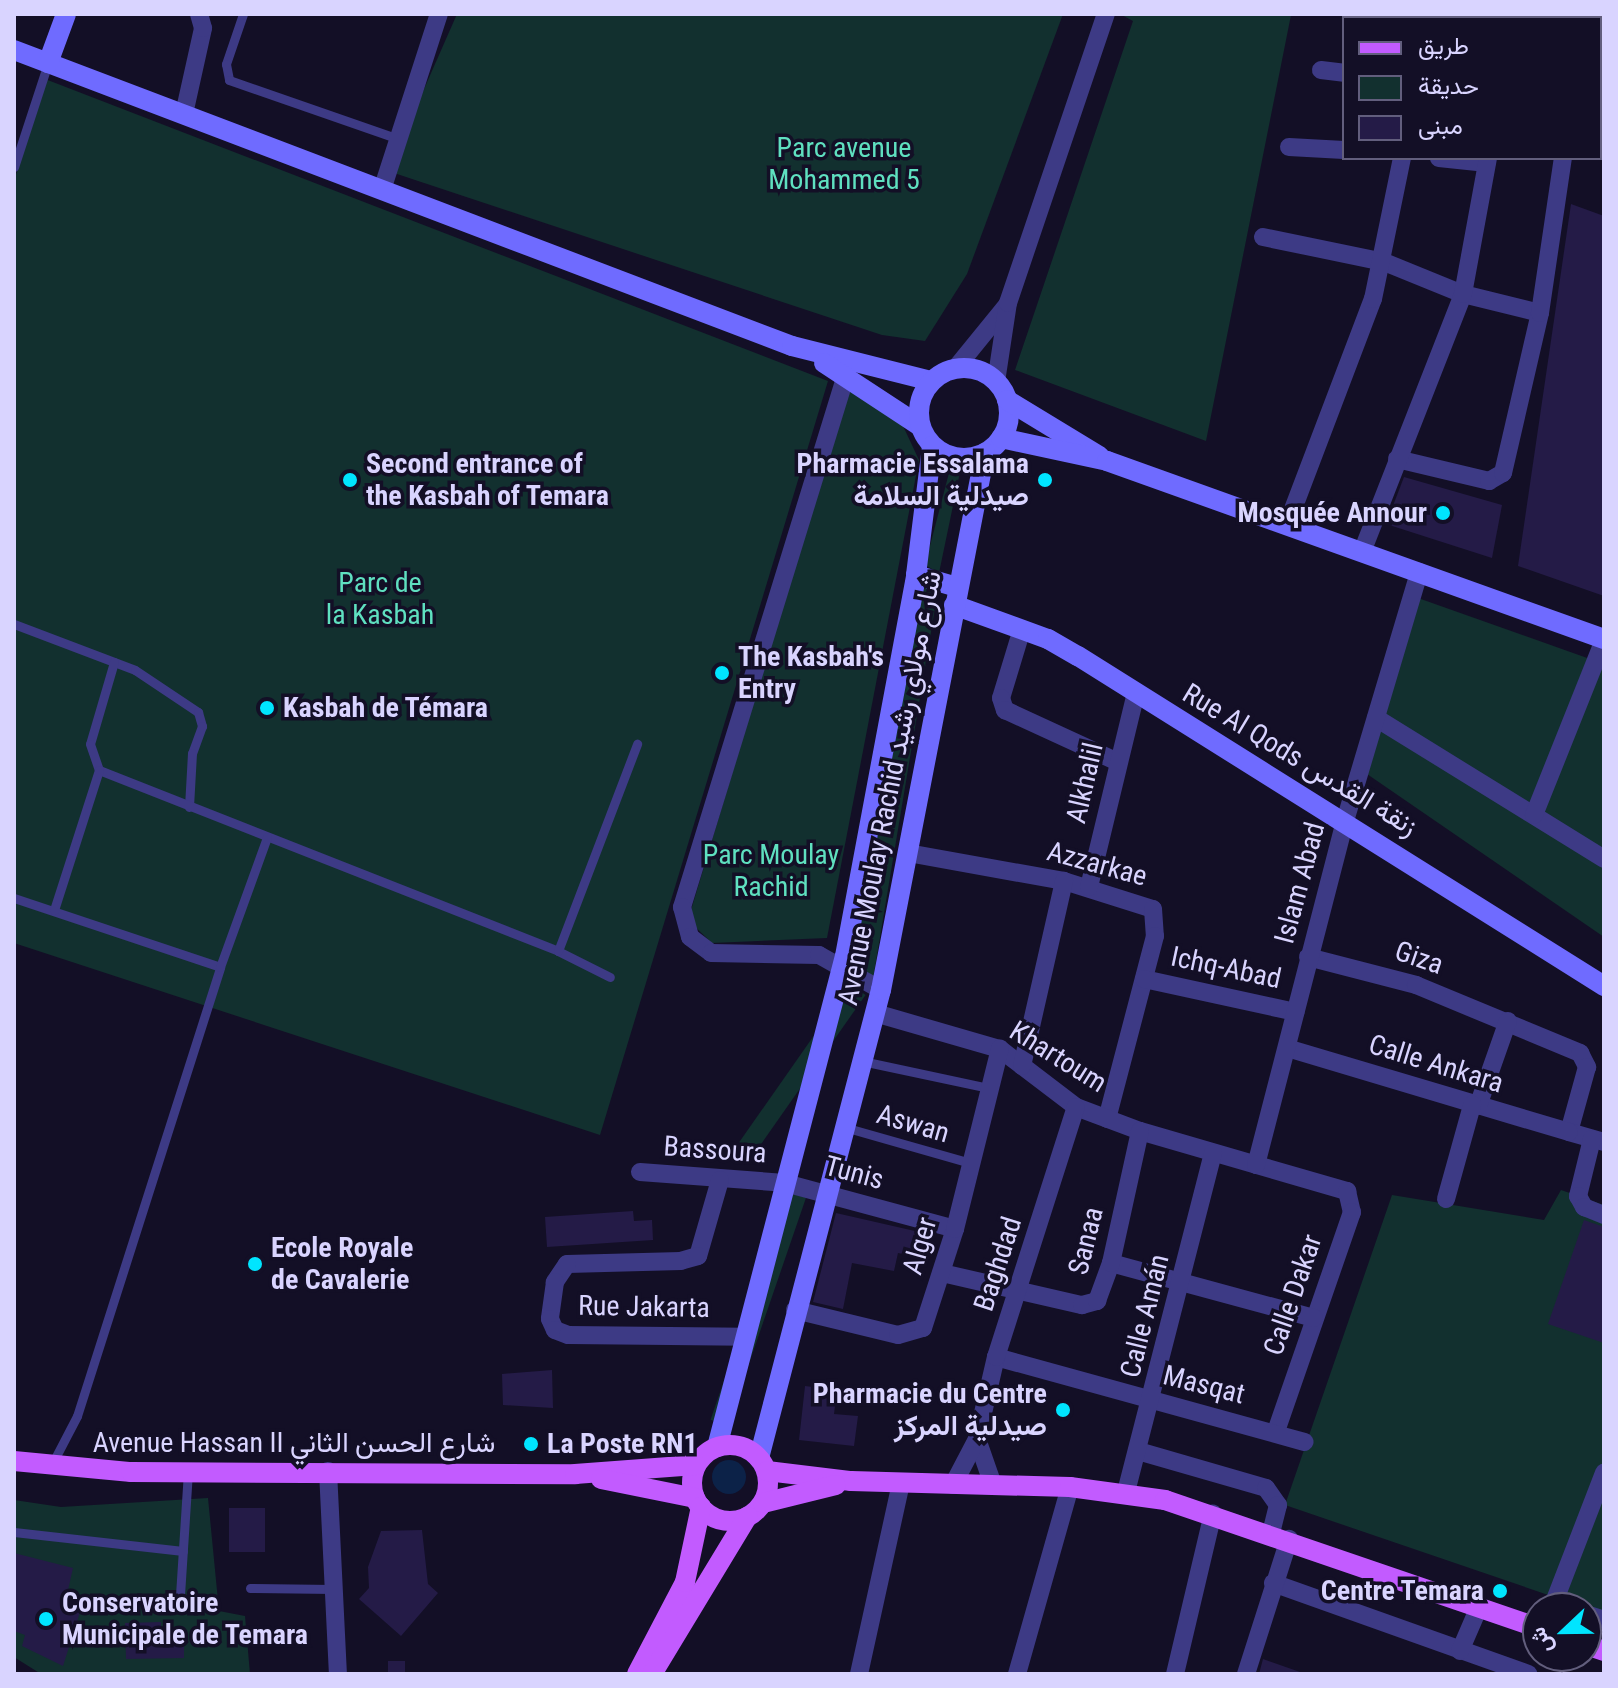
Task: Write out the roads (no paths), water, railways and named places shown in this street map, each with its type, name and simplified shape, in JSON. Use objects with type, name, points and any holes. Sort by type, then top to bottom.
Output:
[{"type":"main road","points":[[48,63],[66,14]]},
{"type":"main road","points":[[14,50],[792,346],[931,381]]},
{"type":"main road","points":[[792,346],[846,375],[920,426],[932,446],[951,457],[985,453],[1001,438],[1002,391]]},
{"type":"main road","points":[[920,426],[919,404],[931,381],[955,369],[984,373],[1002,391],[1107,461]]},
{"type":"main road","points":[[1001,438],[1107,461],[1604,639]]},
{"type":"main road","name":"Avenue Moulay Rachid شارع مولاي رشيد","points":[[717,1447],[843,966],[916,575],[932,446]]},
{"type":"main road","name":"Avenue Moulay Rachid شارع مولاي رشيد","points":[[763,1465],[795,1310],[881,990],[985,453]]},
{"type":"main road","name":"Rue Al Qods زنقة القدس","points":[[916,575],[1136,692],[1604,986]]},
{"type":"main road","points":[[637,1674],[685,1582],[698,1503],[696,1465],[717,1447],[740,1446],[763,1465],[851,1481],[1070,1487],[1126,1492],[1213,1513],[1522,1620]]},
{"type":"main road","name":"Avenue Hassan II شارع الحسن الثاني","points":[[14,1461],[51,1467],[188,1471],[575,1474],[696,1465]]},
{"type":"main road","points":[[652,1674],[755,1510],[763,1465]]},
{"type":"main road","name":"Avenue Hassan II شارع الحسن الثاني","points":[[575,1474],[698,1503]]},
{"type":"main road","points":[[698,1503],[722,1520],[851,1481]]},
{"type":"street","points":[[184,114],[203,28],[199,14]]},
{"type":"street","points":[[382,190],[439,14]]},
{"type":"street","points":[[1002,391],[1008,303],[1106,14]]},
{"type":"street","points":[[1321,70],[1342,73]]},
{"type":"street","points":[[1289,147],[1342,150]]},
{"type":"street","points":[[1287,525],[1384,262],[1402,160]]},
{"type":"street","points":[[1397,459],[1489,481],[1499,477],[1540,313],[1563,160]]},
{"type":"street","points":[[1362,552],[1463,294],[1488,161]]},
{"type":"street","points":[[1263,237],[1384,262],[1463,294],[1540,313]]},
{"type":"street","points":[[955,369],[1008,303]]},
{"type":"street","points":[[846,375],[682,907],[690,937],[711,953],[819,955],[881,990]]},
{"type":"street","name":"Islam Abad","points":[[1256,1165],[1345,821],[1419,572]]},
{"type":"street","points":[[1022,629],[1001,698],[1005,710],[1118,762]]},
{"type":"street","points":[[1534,815],[1604,639]]},
{"type":"street","name":"Alkhalil","points":[[1089,887],[1136,692]]},
{"type":"street","points":[[1376,718],[1604,859]]},
{"type":"street","name":"Azzarkae","points":[[908,853],[1064,881],[1153,909],[1157,922],[1107,1119]]},
{"type":"street","points":[[1022,1066],[1064,881]]},
{"type":"street","name":"Giza","points":[[1308,957],[1383,974],[1508,1021],[1585,1057],[1587,1067],[1569,1132]]},
{"type":"street","name":"Ichq-Abad","points":[[1144,979],[1295,1012]]},
{"type":"street","name":"Khartoum","points":[[875,1013],[1000,1049],[1076,1107],[1107,1119],[1213,1153],[1335,1185]]},
{"type":"street","points":[[1446,1199],[1475,1106],[1508,1021]]},
{"type":"street","name":"Calle Ankara","points":[[1287,1048],[1598,1141]]},
{"type":"street","name":"Alger","points":[[795,1310],[898,1335],[915,1333],[928,1320],[955,1229],[1000,1049]]},
{"type":"street","name":"Baghdad","points":[[953,1485],[977,1439],[996,1357],[1076,1107]]},
{"type":"street","name":"Sanaa","points":[[942,1273],[1092,1304],[1103,1291],[1111,1263],[1140,1131]]},
{"type":"street","points":[[1598,1141],[1578,1196],[1584,1207],[1604,1215]]},
{"type":"street","name":"Calle Amán","points":[[1126,1492],[1152,1401],[1213,1153]]},
{"type":"street","name":"Bassoura","points":[[640,1172],[785,1183]]},
{"type":"street","name":"Rue Jakarta","points":[[720,1180],[698,1256],[654,1263],[585,1260],[567,1264],[555,1282],[550,1319],[555,1330],[568,1335],[745,1337]]},
{"type":"street","name":"Tunis","points":[[785,1183],[955,1229]]},
{"type":"street","name":"Calle Dakar","points":[[1276,1432],[1353,1205],[1347,1191],[1335,1185]]},
{"type":"street","points":[[1111,1263],[1314,1318]]},
{"type":"street","name":"Masqat","points":[[996,1357],[1305,1442]]},
{"type":"street","points":[[977,1439],[993,1485]]},
{"type":"street","points":[[1138,1451],[1266,1488],[1278,1505],[1280,1536],[1273,1583],[1246,1674]]},
{"type":"street","points":[[328,1471],[338,1674]]},
{"type":"street","points":[[1560,1592],[1604,1473]]},
{"type":"street","points":[[859,1674],[901,1483]]},
{"type":"street","points":[[1017,1674],[1070,1487]]},
{"type":"street","points":[[1175,1674],[1213,1513]]},
{"type":"street","points":[[1273,1583],[1528,1674]]},
{"type":"street","points":[[1460,1651],[1479,1607]]},
{"type":"lane","points":[[243,14],[226,64],[229,80],[398,139]]},
{"type":"lane","points":[[14,167],[48,63]]},
{"type":"lane","points":[[14,624],[135,670],[202,718],[192,753],[189,807]]},
{"type":"lane","points":[[54,910],[99,770],[90,744],[114,662]]},
{"type":"lane","points":[[558,951],[637,744]]},
{"type":"lane","points":[[99,770],[558,951],[610,977]]},
{"type":"lane","points":[[51,1467],[77,1416],[220,967],[267,837]]},
{"type":"lane","points":[[14,898],[220,967]]},
{"type":"lane","points":[[862,1061],[989,1088]]},
{"type":"lane","name":"Aswan","points":[[844,1127],[970,1163]]},
{"type":"lane","points":[[180,1595],[188,1471]]},
{"type":"lane","points":[[14,1532],[183,1551]]},
{"type":"lane","points":[[250,1588],[334,1589]]},
{"type":"water","points":[[729,1460],[741,1465],[746,1477],[741,1489],[729,1494],[717,1489],[712,1477],[717,1465]]},
{"type":"place","name":"Second entrance of the Kasbah of Temara","points":[[350,480]]},
{"type":"place","name":"Pharmacie Essalama صيدلية السلامة","points":[[1045,480]]},
{"type":"place","name":"Mosquée Annour","points":[[1443,513]]},
{"type":"place","name":"The Kasbah's Entry","points":[[722,673]]},
{"type":"place","name":"Kasbah de Témara","points":[[267,708]]},
{"type":"place","name":"Ecole Royale de Cavalerie","points":[[255,1264]]},
{"type":"place","name":"Pharmacie du Centre صيدلية المركز","points":[[1063,1410]]},
{"type":"place","name":"La Poste RN1","points":[[531,1444]]},
{"type":"place","name":"Centre Temara","points":[[1500,1591]]},
{"type":"place","name":"Conservatoire Municipale de Temara","points":[[46,1619]]},
{"type":"park label","name":"Parc avenue Mohammed 5","points":[[844,164]]},
{"type":"park label","name":"Parc de la Kasbah","points":[[380,599]]},
{"type":"park label","name":"Parc Moulay Rachid","points":[[771,871]]}]
